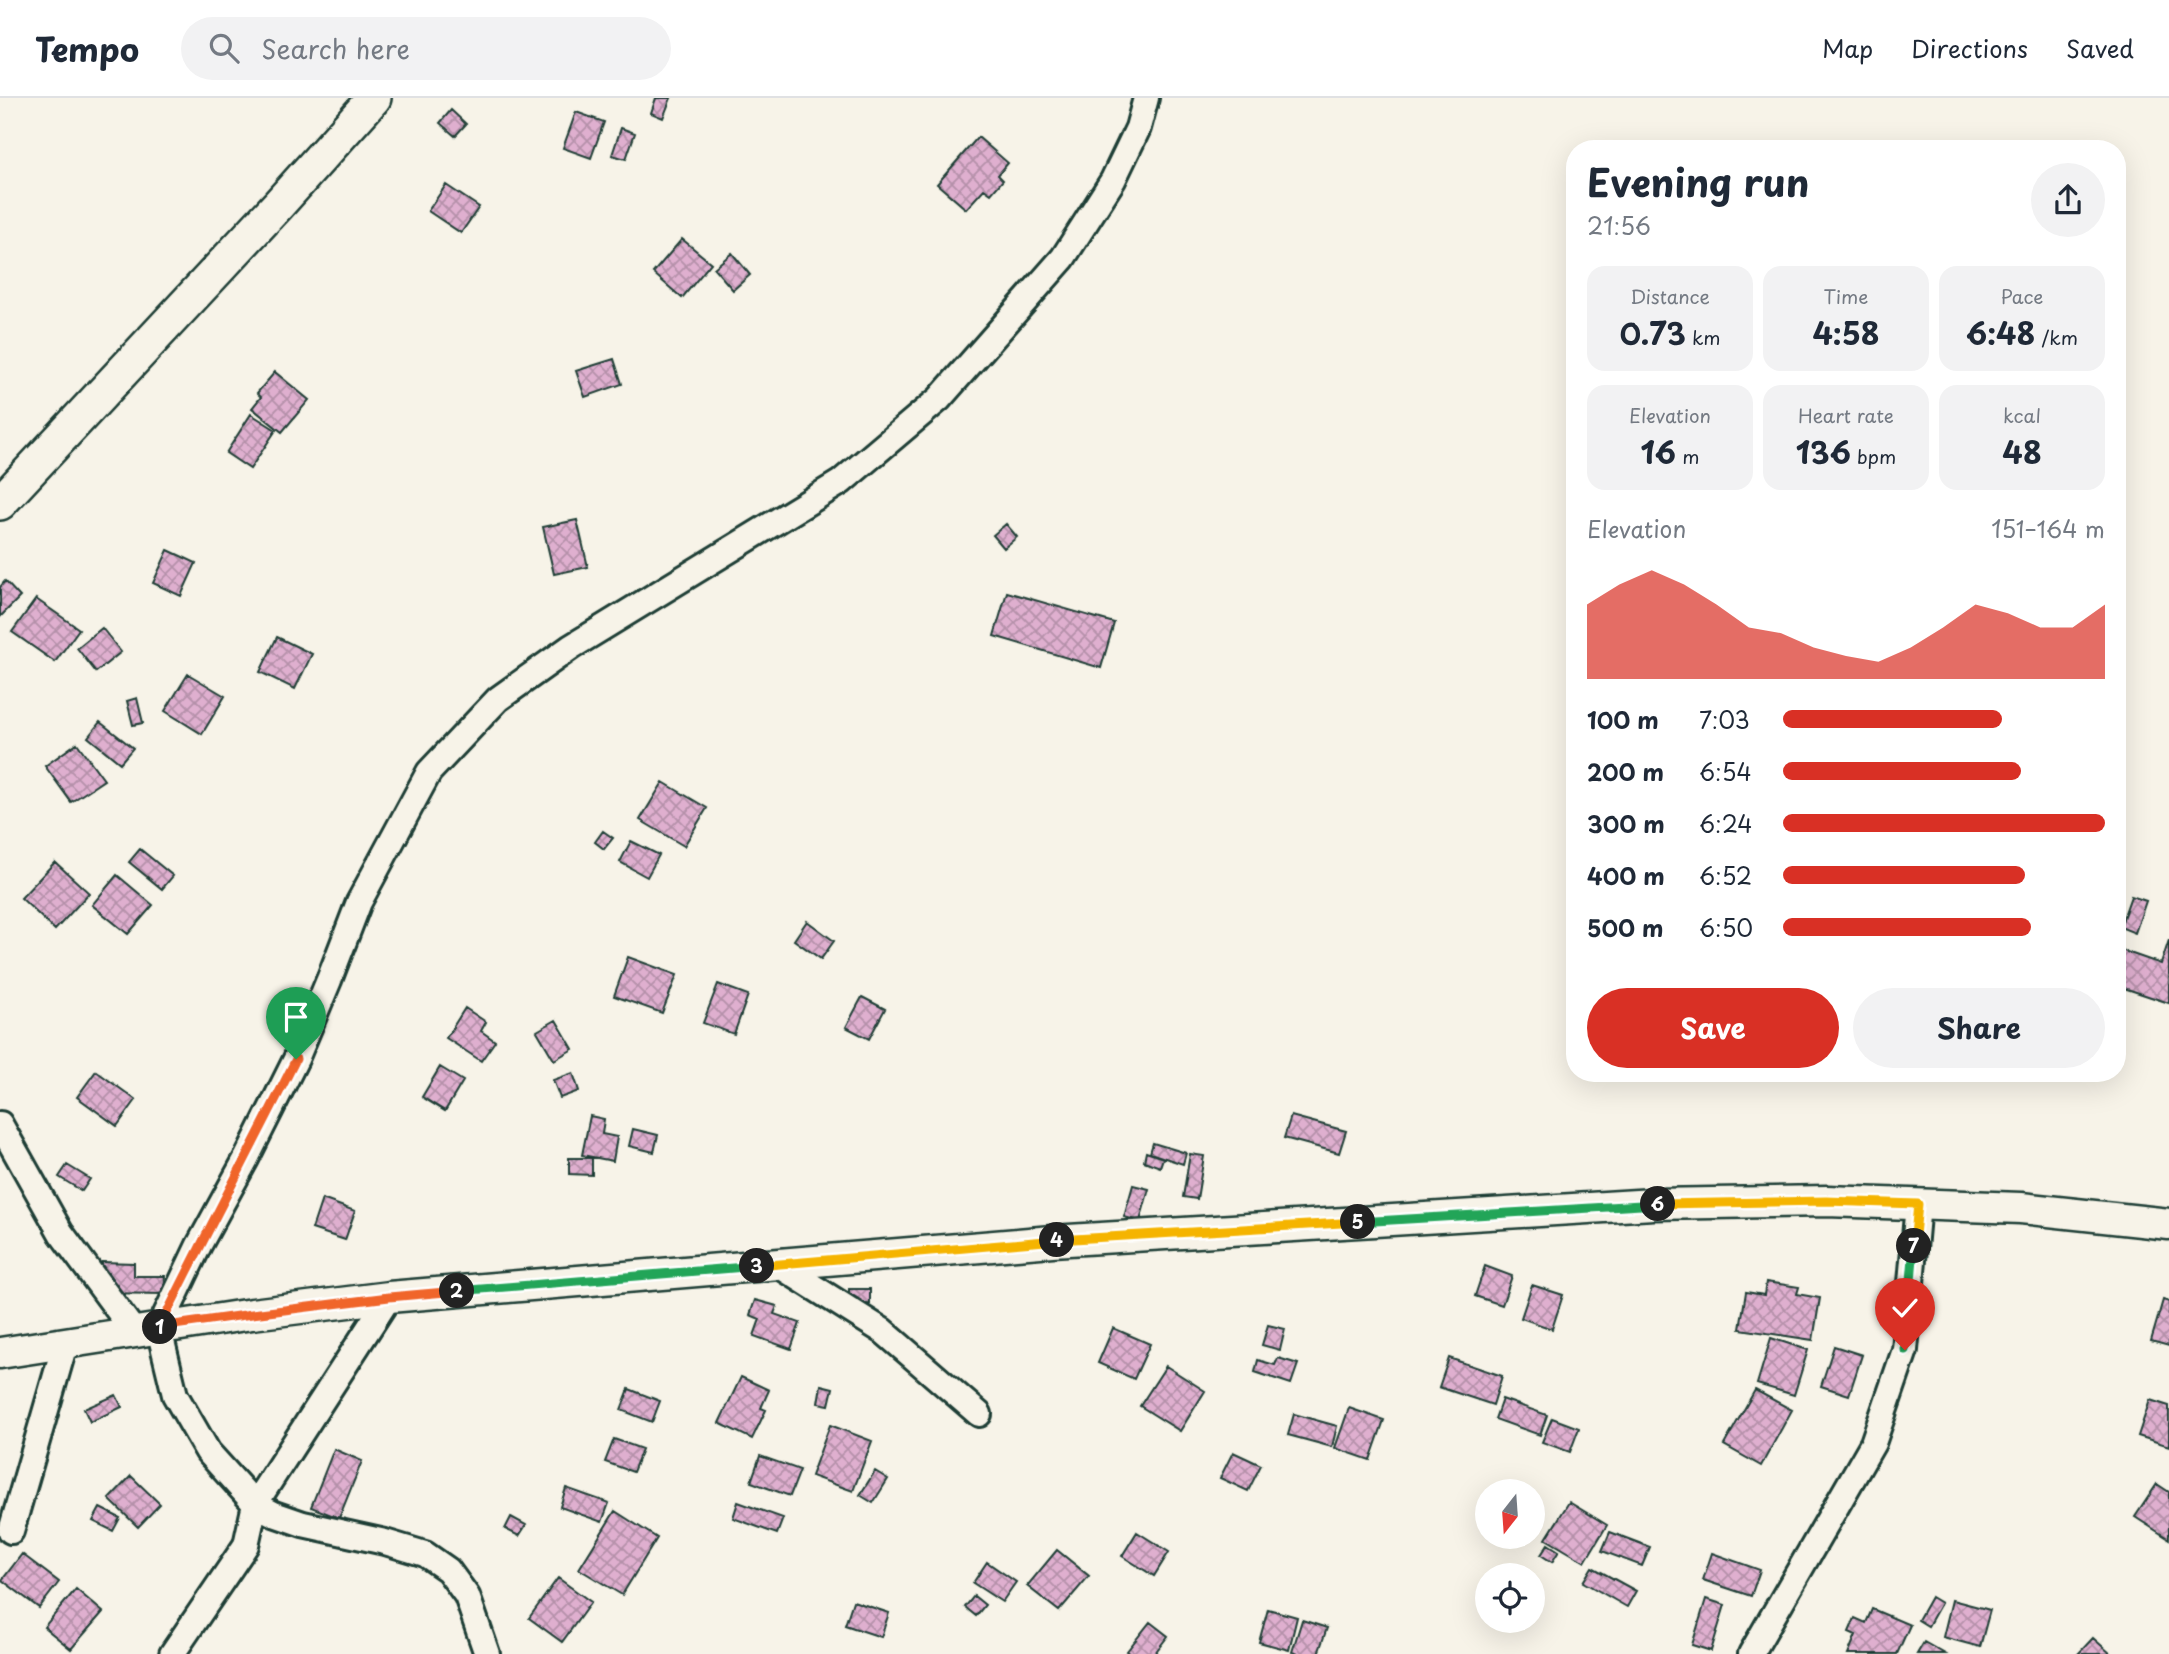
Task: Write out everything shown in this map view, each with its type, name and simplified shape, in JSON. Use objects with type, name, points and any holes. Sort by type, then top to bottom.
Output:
[{"type":"main road","points":[[0,503],[374,98]]},
{"type":"street","points":[[147,1331],[200,1245],[246,1159],[296,1059],[359,902],[429,772],[498,699],[571,647],[841,482],[939,399],[1063,258],[1113,180],[1138,128],[1146,98]]},
{"type":"street","points":[[0,1124],[61,1233],[147,1331],[175,1395],[208,1452],[255,1504],[303,1524],[385,1542],[425,1554],[448,1570],[467,1596],[487,1654]]},
{"type":"street","points":[[0,1353],[252,1314],[389,1297],[1052,1241],[1653,1204],[1826,1201],[1918,1204],[2021,1208],[2169,1224]]},
{"type":"street","points":[[1751,1654],[1873,1443],[1905,1350],[1918,1204]]},
{"type":"street","points":[[777,1264],[883,1331],[979,1414]]},
{"type":"street","points":[[172,1654],[246,1545],[255,1504],[389,1297]]},
{"type":"street","points":[[11,1531],[65,1344]]},
{"type":"building","points":[[656,98],[671,98],[663,118],[651,113]]},
{"type":"building","points":[[451,110],[466,124],[455,136],[440,123]]},
{"type":"building","points":[[576,112],[604,122],[591,158],[563,148]]},
{"type":"building","points":[[621,128],[635,133],[626,159],[612,155]]},
{"type":"building","points":[[978,137],[1008,163],[998,175],[1003,180],[991,194],[984,189],[966,209],[937,184]]},
{"type":"building","points":[[446,185],[479,207],[461,233],[428,211]]},
{"type":"building","points":[[682,239],[711,263],[682,298],[653,273]]},
{"type":"building","points":[[732,253],[750,275],[733,290],[714,268]]},
{"type":"building","points":[[614,359],[622,384],[585,397],[576,371]]},
{"type":"building","points":[[275,372],[309,400],[282,432],[252,408],[261,397],[257,393]]},
{"type":"building","points":[[251,414],[276,430],[250,469],[226,453]]},
{"type":"building","points":[[577,520],[588,567],[554,574],[543,527]]},
{"type":"building","points":[[1006,524],[1017,537],[1004,548],[993,535]]},
{"type":"building","points":[[168,550],[196,563],[181,596],[153,583]]},
{"type":"building","points":[[5,581],[20,597],[0,617],[0,587]]},
{"type":"building","points":[[1007,592],[1114,623],[1101,668],[994,636]]},
{"type":"building","points":[[36,599],[79,629],[55,662],[12,632]]},
{"type":"building","points":[[102,628],[121,652],[96,672],[77,648]]},
{"type":"building","points":[[277,637],[312,654],[295,689],[260,672]]},
{"type":"building","points":[[188,674],[225,696],[202,734],[165,711]]},
{"type":"building","points":[[137,698],[143,723],[133,725],[127,701]]},
{"type":"building","points":[[100,722],[133,748],[120,763],[88,737]]},
{"type":"building","points":[[77,743],[104,780],[71,802],[45,766]]},
{"type":"building","points":[[663,782],[707,808],[684,846],[640,820]]},
{"type":"building","points":[[603,831],[613,838],[604,849],[595,842]]},
{"type":"building","points":[[631,841],[659,855],[647,877],[620,862]]},
{"type":"building","points":[[140,849],[173,876],[162,889],[129,862]]},
{"type":"building","points":[[55,862],[89,893],[55,930],[21,898]]},
{"type":"building","points":[[117,875],[153,905],[128,934],[92,905]]},
{"type":"building","points":[[2131,896],[2146,901],[2135,933],[2126,929],[2126,910]]},
{"type":"building","points":[[807,921],[834,941],[821,959],[794,940]]},
{"type":"building","points":[[2169,940],[2169,1003],[2126,989],[2126,952],[2161,964]]},
{"type":"building","points":[[628,957],[677,975],[662,1013],[614,996]]},
{"type":"building","points":[[718,984],[748,995],[734,1034],[703,1023]]},
{"type":"building","points":[[862,997],[885,1009],[869,1039],[846,1027]]},
{"type":"building","points":[[465,1008],[486,1022],[481,1031],[495,1041],[481,1061],[446,1038]]},
{"type":"building","points":[[556,1020],[573,1049],[554,1060],[537,1031]]},
{"type":"building","points":[[440,1067],[463,1081],[445,1111],[422,1097]]},
{"type":"building","points":[[96,1071],[136,1100],[117,1126],[77,1097]]},
{"type":"building","points":[[573,1073],[579,1091],[560,1098],[553,1080]]},
{"type":"building","points":[[590,1116],[604,1119],[602,1134],[617,1137],[613,1161],[582,1155]]},
{"type":"building","points":[[1291,1116],[1346,1131],[1339,1153],[1284,1138]]},
{"type":"building","points":[[633,1129],[658,1135],[654,1152],[629,1146]]},
{"type":"building","points":[[1153,1143],[1186,1153],[1183,1164],[1150,1153]]},
{"type":"building","points":[[1146,1152],[1163,1158],[1160,1167],[1144,1161]]},
{"type":"building","points":[[1190,1154],[1204,1156],[1197,1199],[1183,1197]]},
{"type":"building","points":[[569,1158],[592,1158],[592,1175],[569,1174]]},
{"type":"building","points":[[67,1165],[90,1179],[82,1191],[59,1177]]},
{"type":"building","points":[[1133,1185],[1149,1189],[1140,1221],[1124,1217]]},
{"type":"building","points":[[322,1199],[355,1211],[345,1240],[312,1229]]},
{"type":"building","points":[[102,1262],[134,1263],[134,1276],[165,1276],[164,1294],[101,1293]]},
{"type":"building","points":[[1485,1266],[1512,1276],[1502,1305],[1475,1296]]},
{"type":"building","points":[[1766,1282],[1799,1287],[1797,1294],[1820,1298],[1813,1340],[1740,1329],[1746,1292],[1764,1295]]},
{"type":"building","points":[[1532,1285],[1563,1295],[1552,1329],[1521,1318]]},
{"type":"building","points":[[849,1289],[870,1289],[870,1304],[849,1305]]},
{"type":"building","points":[[755,1300],[777,1306],[774,1314],[800,1323],[791,1349],[754,1336],[760,1319],[750,1315]]},
{"type":"building","points":[[2163,1300],[2169,1302],[2169,1346],[2151,1341]]},
{"type":"building","points":[[1268,1325],[1285,1329],[1280,1350],[1262,1345]]},
{"type":"building","points":[[1113,1328],[1150,1344],[1134,1379],[1098,1363]]},
{"type":"building","points":[[1771,1338],[1808,1350],[1794,1395],[1757,1384]]},
{"type":"building","points":[[1834,1346],[1862,1355],[1849,1395],[1821,1386]]},
{"type":"building","points":[[1278,1358],[1298,1364],[1291,1384],[1255,1372],[1258,1360],[1275,1365]]},
{"type":"building","points":[[1449,1358],[1502,1376],[1493,1405],[1439,1387]]},
{"type":"building","points":[[1166,1366],[1205,1391],[1180,1431],[1140,1406]]},
{"type":"building","points":[[741,1377],[769,1390],[761,1408],[766,1410],[752,1439],[719,1423]]},
{"type":"building","points":[[821,1385],[833,1388],[829,1405],[818,1403]]},
{"type":"building","points":[[629,1389],[660,1401],[652,1422],[621,1410]]},
{"type":"building","points":[[1755,1390],[1792,1410],[1761,1466],[1724,1445]]},
{"type":"building","points":[[116,1395],[122,1407],[90,1422],[84,1409]]},
{"type":"building","points":[[1502,1399],[1547,1415],[1540,1435],[1495,1419]]},
{"type":"building","points":[[2150,1400],[2169,1406],[2169,1446],[2138,1436]]},
{"type":"building","points":[[1349,1408],[1384,1420],[1370,1460],[1335,1448]]},
{"type":"building","points":[[1294,1414],[1337,1426],[1332,1447],[1288,1435]]},
{"type":"building","points":[[1552,1418],[1579,1428],[1570,1452],[1542,1442]]},
{"type":"building","points":[[830,1425],[872,1441],[853,1491],[811,1476]]},
{"type":"building","points":[[614,1439],[642,1449],[633,1472],[605,1462]]},
{"type":"building","points":[[334,1449],[362,1461],[339,1518],[311,1507]]},
{"type":"building","points":[[1233,1452],[1261,1465],[1248,1491],[1220,1478]]},
{"type":"building","points":[[760,1456],[800,1470],[790,1496],[751,1482]]},
{"type":"building","points":[[875,1471],[888,1479],[873,1503],[860,1495]]},
{"type":"building","points":[[131,1476],[160,1504],[138,1527],[109,1499]]},
{"type":"building","points":[[2157,1484],[2169,1492],[2169,1539],[2135,1517]]},
{"type":"building","points":[[566,1488],[609,1503],[602,1522],[560,1507]]},
{"type":"building","points":[[738,1502],[783,1518],[777,1534],[733,1518]]},
{"type":"building","points":[[1569,1502],[1607,1525],[1585,1562],[1546,1539]]},
{"type":"building","points":[[100,1508],[120,1518],[113,1531],[93,1521]]},
{"type":"building","points":[[615,1511],[657,1538],[622,1595],[579,1569]]},
{"type":"building","points":[[511,1517],[526,1525],[519,1536],[505,1529]]},
{"type":"building","points":[[1137,1532],[1169,1552],[1154,1576],[1122,1556]]},
{"type":"building","points":[[1610,1532],[1650,1547],[1642,1566],[1602,1551]]},
{"type":"building","points":[[1548,1544],[1559,1551],[1552,1562],[1541,1555]]},
{"type":"building","points":[[1057,1550],[1089,1576],[1059,1611],[1027,1586]]},
{"type":"building","points":[[1712,1553],[1760,1570],[1751,1596],[1703,1580]]},
{"type":"building","points":[[22,1554],[59,1582],[39,1608],[2,1580]]},
{"type":"building","points":[[987,1562],[1016,1582],[1002,1602],[973,1583]]},
{"type":"building","points":[[1592,1567],[1636,1591],[1627,1607],[1583,1582]]},
{"type":"building","points":[[558,1578],[591,1602],[562,1642],[529,1618]]},
{"type":"building","points":[[76,1589],[103,1612],[71,1649],[44,1627]]},
{"type":"building","points":[[974,1596],[985,1605],[976,1616],[965,1607]]},
{"type":"building","points":[[1931,1597],[1941,1603],[1928,1626],[1918,1620]]},
{"type":"building","points":[[1706,1599],[1725,1605],[1711,1651],[1692,1645]]},
{"type":"building","points":[[1952,1600],[1990,1610],[1980,1647],[1943,1637]]},
{"type":"building","points":[[853,1601],[889,1613],[881,1637],[845,1625]]},
{"type":"building","points":[[1268,1609],[1297,1617],[1289,1650],[1259,1642]]},
{"type":"building","points":[[1872,1609],[1910,1625],[1897,1654],[1848,1654],[1856,1635],[1849,1632],[1855,1618],[1866,1623]]},
{"type":"building","points":[[1302,1620],[1327,1628],[1318,1654],[1292,1652]]},
{"type":"building","points":[[1150,1622],[1168,1636],[1154,1654],[1131,1654],[1127,1651]]},
{"type":"building","points":[[2093,1638],[2111,1654],[2078,1654]]},
{"type":"building","points":[[1924,1642],[1945,1654],[1917,1654]]},
{"type":"route","points":[[296,1059],[159,1329],[389,1297],[1052,1241],[1653,1204],[1826,1201],[1918,1204],[1905,1350]]}]
